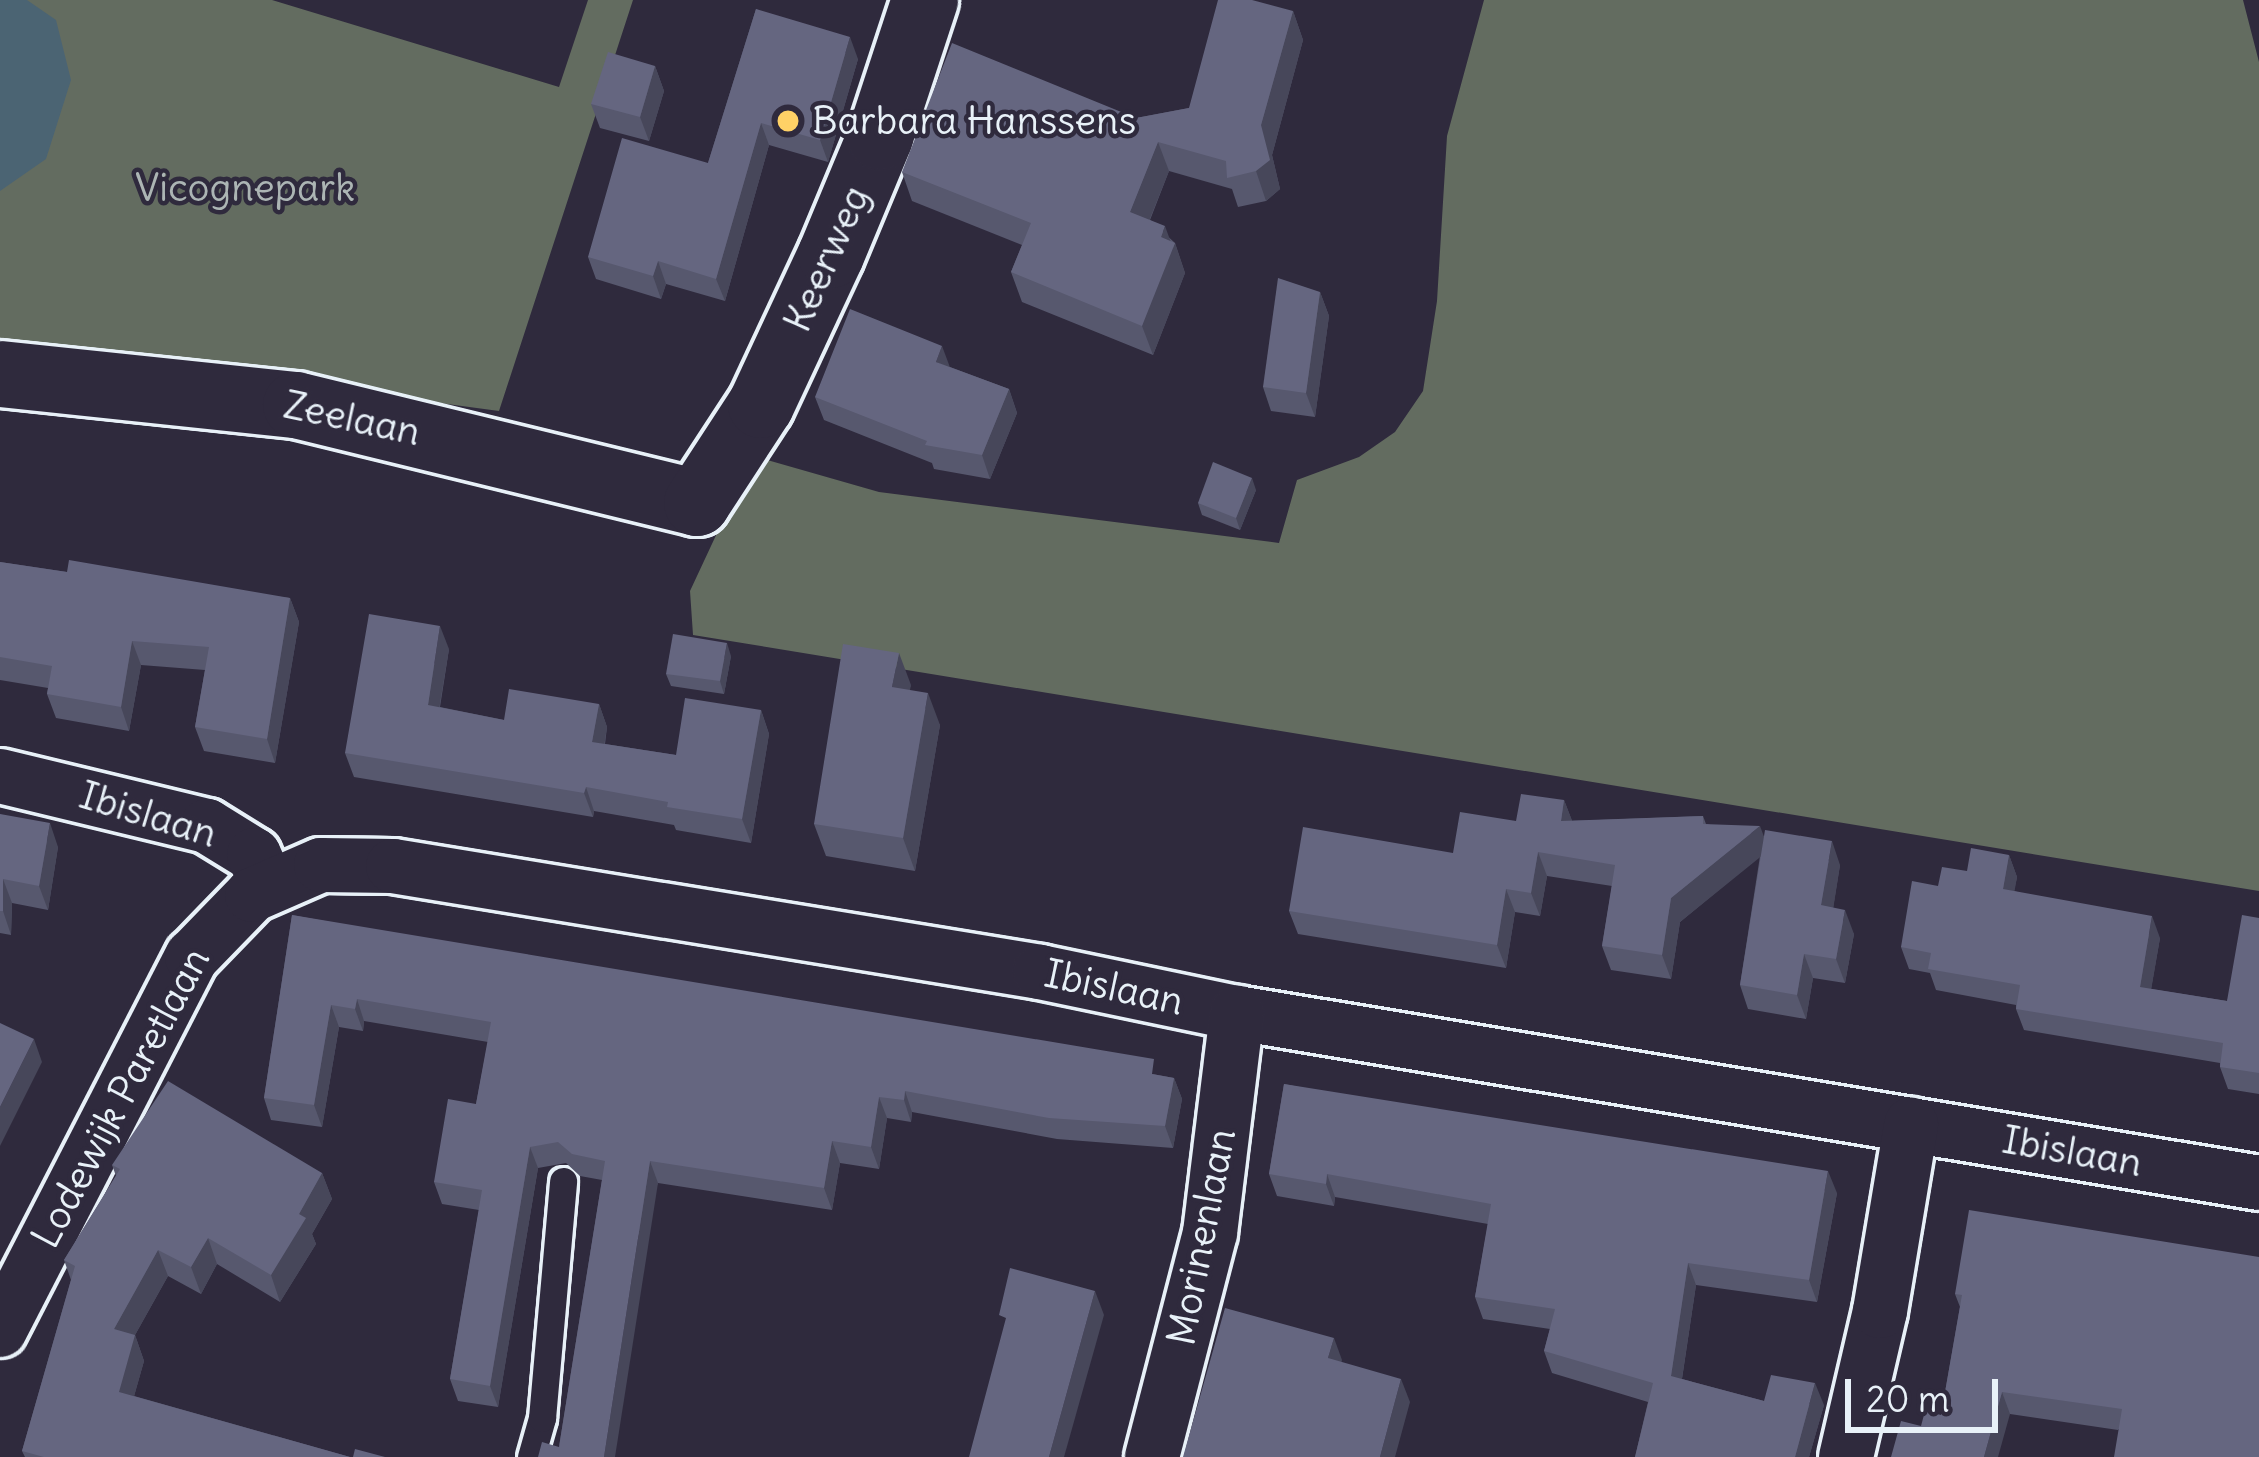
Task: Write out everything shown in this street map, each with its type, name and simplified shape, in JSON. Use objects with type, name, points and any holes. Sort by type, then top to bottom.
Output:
[{"type":"street","name":"Keerweg","points":[[697,503],[761,405],[831,255],[880,137],[925,0]]},
{"type":"street","name":"Zeelaan","points":[[0,374],[296,405],[403,427],[697,503]]},
{"type":"street","name":"Ibislaan","points":[[0,776],[207,826],[254,855],[267,884],[321,865],[393,866],[1040,972],[1237,1013],[2259,1183]]},
{"type":"street","name":"Lodewijk Paretlaan","points":[[0,1330],[192,956],[226,916],[267,884]]},
{"type":"street","name":"Morinenlaan","points":[[1152,1457],[1210,1233],[1237,1013]]},
{"type":"street","points":[[1846,1457],[1880,1311],[1911,1124]]},
{"type":"lane","points":[[531,1457],[542,1418],[563,1181]]},
{"type":"green space","name":"Vicognepark","points":[[0,0],[272,0],[559,87],[588,0],[633,0],[499,411],[0,344]]},
{"type":"green space","points":[[1484,0],[2243,0],[2259,62],[2259,891],[693,635],[690,591],[753,456],[879,492],[1279,543],[1297,480],[1359,457],[1395,432],[1423,391],[1437,301],[1447,136]]},
{"type":"water","points":[[0,0],[27,0],[56,20],[71,80],[46,159],[0,191]]},
{"type":"building","points":[[1218,0],[1252,0],[1293,11],[1261,125],[1270,160],[1256,171],[1227,178],[1226,161],[1158,142],[1130,212],[1165,226],[1161,237],[1175,243],[1142,326],[1011,272],[1031,223],[902,172],[952,43],[1136,118],[1189,108]]},
{"type":"building","points":[[756,9],[850,37],[820,140],[761,123],[716,279],[658,261],[653,276],[588,257],[622,138],[708,163]]},
{"type":"building","points":[[608,52],[655,66],[640,117],[591,104]]},
{"type":"building","points":[[1278,278],[1320,292],[1306,393],[1263,387]]},
{"type":"building","points":[[850,309],[942,346],[936,362],[1009,389],[982,455],[925,445],[927,441],[815,397]]},
{"type":"building","points":[[1213,462],[1252,478],[1236,518],[1198,503]]},
{"type":"building","points":[[69,560],[290,598],[267,739],[195,727],[209,647],[132,641],[121,707],[47,694],[52,666],[0,657],[0,562],[67,572]]},
{"type":"building","points":[[369,614],[440,626],[428,705],[504,720],[509,689],[599,704],[592,742],[676,755],[685,698],[761,710],[742,819],[586,787],[584,793],[345,753]]},
{"type":"building","points":[[673,634],[727,643],[720,681],[666,674]]},
{"type":"building","points":[[843,644],[899,653],[892,687],[928,693],[903,838],[814,824]]},
{"type":"building","points":[[1521,794],[1564,800],[1561,821],[1703,816],[1703,824],[1760,826],[1671,898],[1662,955],[1602,946],[1615,865],[1538,852],[1531,893],[1506,889],[1497,945],[1289,911],[1303,827],[1453,853],[1460,812],[1516,821]]},
{"type":"building","points":[[0,814],[50,823],[39,886],[3,879],[3,911],[0,911]]},
{"type":"building","points":[[1765,830],[1832,841],[1821,905],[1845,910],[1836,959],[1804,954],[1797,995],[1740,985]]},
{"type":"building","points":[[1971,848],[2009,855],[2003,889],[2152,916],[2140,987],[2227,1001],[2242,915],[2259,918],[2259,1073],[2220,1067],[2223,1043],[2016,1009],[2020,985],[1928,969],[1931,953],[1901,947],[1912,881],[1938,886],[1942,867],[1967,871]]},
{"type":"building","points":[[292,915],[1154,1059],[1152,1074],[1174,1078],[1165,1126],[1049,1118],[905,1091],[904,1100],[879,1097],[871,1147],[832,1141],[824,1188],[650,1161],[604,1457],[538,1457],[542,1442],[559,1447],[605,1161],[572,1154],[558,1142],[530,1147],[490,1386],[450,1379],[482,1190],[434,1182],[448,1099],[476,1104],[491,1022],[357,999],[355,1009],[331,1005],[314,1105],[264,1098]]},
{"type":"building","points":[[0,1023],[34,1039],[0,1107]]},
{"type":"building","points":[[168,1081],[322,1173],[299,1214],[306,1218],[271,1275],[208,1238],[191,1267],[158,1250],[114,1329],[135,1335],[119,1392],[350,1457],[44,1457],[22,1451],[75,1266],[64,1260],[120,1169],[112,1165]]},
{"type":"building","points":[[1284,1084],[1828,1171],[1809,1280],[1688,1263],[1671,1376],[1764,1401],[1771,1375],[1815,1383],[1795,1457],[1635,1457],[1653,1383],[1544,1351],[1555,1309],[1475,1297],[1491,1204],[1327,1174],[1326,1184],[1269,1174]]},
{"type":"building","points":[[1969,1210],[2259,1257],[2259,1457],[2114,1457],[2122,1409],[2002,1392],[1984,1457],[1891,1457],[1901,1421],[1921,1426],[1925,1411],[1941,1415],[1962,1295],[1955,1294]]},
{"type":"building","points":[[1010,1268],[1095,1291],[1049,1457],[969,1457],[1006,1318],[999,1315]]},
{"type":"building","points":[[1225,1308],[1334,1338],[1328,1358],[1401,1379],[1380,1457],[1183,1457]]},
{"type":"building","points":[[355,1449],[385,1457],[353,1457]]},
{"type":"place","name":"Barbara Hanssens","points":[[788,121]]}]
